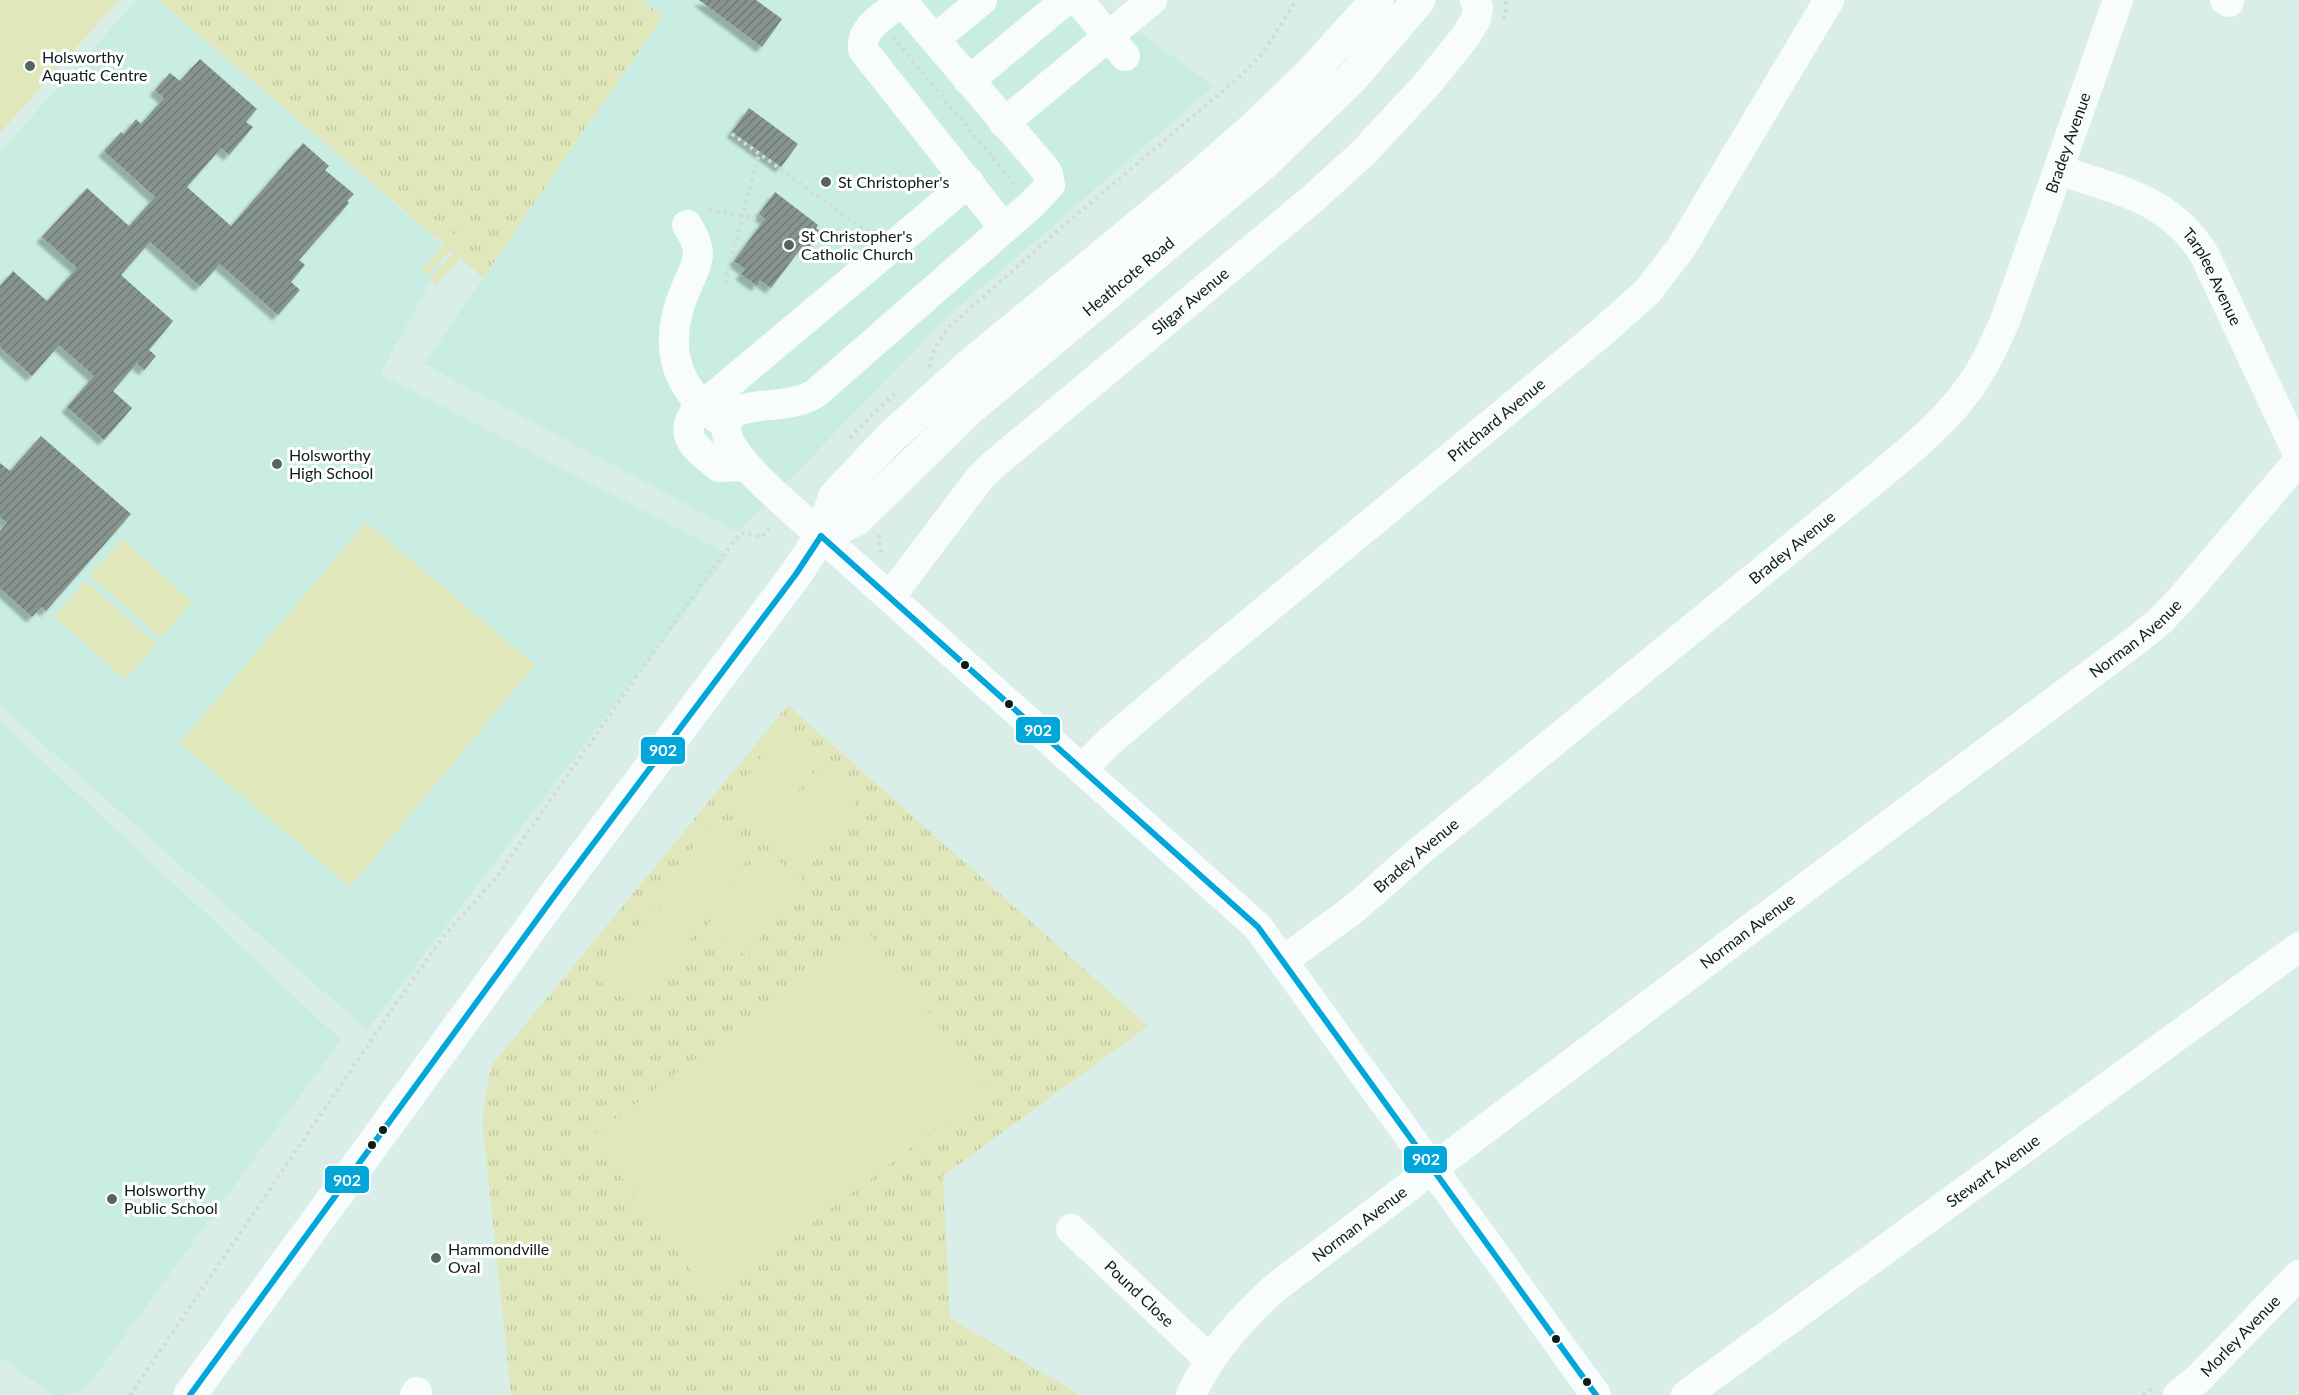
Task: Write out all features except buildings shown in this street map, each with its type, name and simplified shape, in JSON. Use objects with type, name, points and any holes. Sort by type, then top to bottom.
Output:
[{"type":"main road","name":"Heathcote Road","points":[[190,1395],[560,888],[796,574],[822,536],[835,496],[891,437],[970,365],[1188,186],[1254,128],[1309,75],[1377,0]]},
{"type":"main road","name":"Heathcote Road","points":[[822,536],[857,519],[968,410],[1263,164],[1351,79],[1419,0]]},
{"type":"street","points":[[935,39],[982,0]]},
{"type":"street","points":[[969,81],[1066,0]]},
{"type":"street","points":[[1078,0],[1117,46]]},
{"type":"street","points":[[1004,123],[1117,46],[1152,0]]},
{"type":"street","name":"Sligar Avenue","points":[[890,597],[979,478],[1310,201],[1363,153],[1428,83],[1465,37],[1476,19],[1478,7],[1475,0]]},
{"type":"street","name":"Pritchard Avenue","points":[[1082,769],[1111,740],[1163,696],[1601,333],[1648,291],[1663,274],[1702,214],[1828,0]]},
{"type":"street","name":"Bradey Avenue","points":[[1282,961],[1355,908],[1421,850],[1874,481],[1938,425],[1968,390],[1993,348],[2005,321],[2118,0]]},
{"type":"street","points":[[1004,228],[865,55],[862,40],[868,30],[902,1],[1048,174],[1050,185],[1031,205],[816,393],[791,403],[743,409],[736,412],[728,425],[729,441],[746,466],[822,536],[1258,927],[1596,1395]]},
{"type":"street","name":"Tarplee Avenue","points":[[2059,170],[2156,205],[2172,215],[2191,234],[2205,256],[2299,456]]},
{"type":"street","points":[[746,466],[719,467],[690,440],[687,431],[688,422],[694,413],[969,182]]},
{"type":"street","points":[[694,215],[697,259],[681,301],[674,329],[673,346],[676,363],[683,379],[703,406],[713,416],[728,425]]},
{"type":"street","name":"Norman Avenue","points":[[1191,1395],[1209,1359],[1229,1333],[1276,1287],[2160,621],[2299,460]]},
{"type":"street","name":"Stewart Avenue","points":[[1686,1395],[2299,947]]},
{"type":"street","name":"Pound Close","points":[[1071,1229],[1209,1359]]},
{"type":"street","name":"Morley Avenue","points":[[2178,1395],[2198,1379],[2299,1275]]},
{"type":"path","points":[[929,369],[934,349],[950,327],[1054,234],[1238,78],[1264,52],[1296,0]]},
{"type":"path","points":[[879,20],[1054,234]]},
{"type":"path","points":[[732,134],[867,232]]},
{"type":"path","points":[[726,283],[759,153]]},
{"type":"path","points":[[694,215],[712,213],[758,219]]},
{"type":"path","points":[[845,444],[878,409],[902,388]]},
{"type":"path","points":[[130,1395],[406,989],[442,938],[496,878],[707,576],[741,533],[762,537]]},
{"type":"shaded area","name":"Holsworthy High School","points":[[137,0],[158,0],[448,250],[380,374],[729,555],[367,1030],[0,706],[0,152]]},
{"type":"shaded area","name":"St Christopher's","points":[[641,0],[1094,0],[1214,86],[951,314],[738,532],[424,364],[663,17]]},
{"type":"shaded area","name":"Holsworthy Public School","points":[[0,721],[341,1040],[85,1390],[67,1395],[53,1395],[0,1357]]},
{"type":"green space","name":"Holsworthy Aquatic Centre","points":[[0,0],[119,0],[0,133]]},
{"type":"green space","points":[[158,0],[641,0],[663,16],[483,278]]},
{"type":"green space","points":[[465,222],[471,228],[427,276],[421,270]]},
{"type":"green space","points":[[474,231],[480,236],[436,285],[430,278]]},
{"type":"green space","points":[[366,522],[535,665],[350,887],[180,743]]},
{"type":"green space","points":[[122,539],[192,602],[161,638],[90,575]]},
{"type":"green space","points":[[86,581],[156,644],[125,680],[54,616]]},
{"type":"green space","points":[[788,705],[1148,1026],[943,1176],[950,1318],[1080,1395],[511,1395],[482,1120],[491,1066]]},
{"type":"green space","points":[[779,732],[819,761],[764,839],[723,810]]},
{"type":"green space","points":[[823,761],[864,791],[808,869],[767,840]]},
{"type":"green space","points":[[715,816],[757,846],[701,924],[660,895]]},
{"type":"green space","points":[[762,849],[803,878],[747,957],[706,927]]},
{"type":"green space","points":[[654,903],[696,932],[640,1010],[599,981]]},
{"type":"green space","points":[[867,930],[987,1091],[712,1298],[591,1137]]},
{"type":"transit line","name":"902","points":[[821,536],[1258,927],[1596,1395]]},
{"type":"transit line","name":"902","points":[[190,1395],[560,888],[796,574],[821,536]]},
{"type":"place","name":"Holsworthy Aquatic Centre","points":[[30,66]]},
{"type":"place","name":"St Christopher's","points":[[826,182]]},
{"type":"place","name":"St Christopher's Catholic Church","points":[[789,245]]},
{"type":"place","name":"Holsworthy High School","points":[[277,464]]},
{"type":"place","name":"Holsworthy Public School","points":[[112,1199]]},
{"type":"place","name":"Hammondville Oval","points":[[436,1258]]}]
